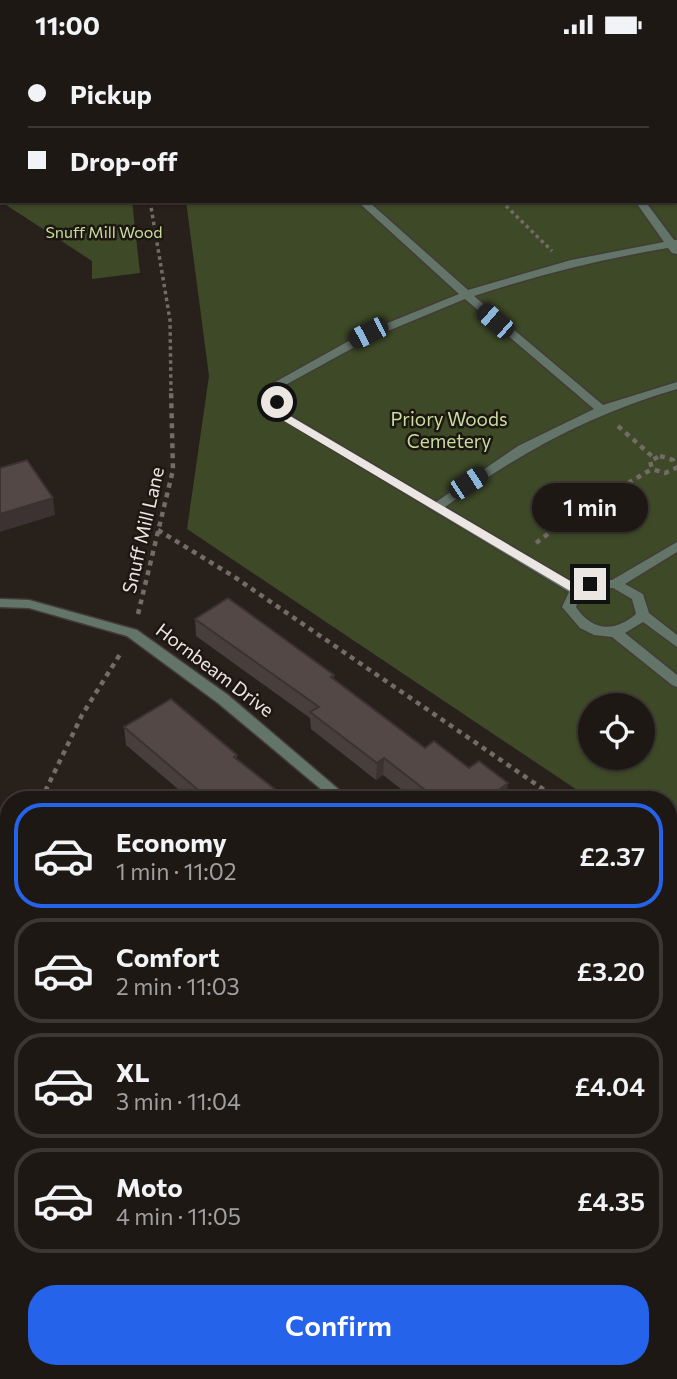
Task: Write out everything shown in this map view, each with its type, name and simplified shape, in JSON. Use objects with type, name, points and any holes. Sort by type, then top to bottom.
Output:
[{"type":"street","points":[[364,203],[466,295],[601,409]]},
{"type":"street","points":[[576,590],[273,410],[277,402],[272,388],[368,333],[466,295],[568,266],[675,246],[642,203]]},
{"type":"street","points":[[437,507],[518,450],[563,425],[601,409],[677,385]]},
{"type":"street","points":[[615,584],[677,546]]},
{"type":"street","points":[[643,615],[631,628],[616,633],[596,631],[577,621],[569,607],[576,590],[590,584],[615,584],[638,597],[643,615],[677,642]]},
{"type":"street","name":"Hornbeam Drive","points":[[0,603],[29,604],[132,633],[223,699],[333,791]]},
{"type":"street","points":[[616,633],[677,682]]},
{"type":"path","name":"Snuff Mill Lane","points":[[45,791],[82,715],[132,633],[173,470],[170,320],[150,203]]},
{"type":"path","points":[[503,203],[568,266]]},
{"type":"path","points":[[601,409],[654,458],[675,459],[676,468],[672,471]]},
{"type":"path","points":[[652,469],[650,461],[654,458]]},
{"type":"path","points":[[518,555],[572,516],[652,469],[672,471],[677,477]]},
{"type":"path","points":[[158,530],[233,576],[546,791]]},
{"type":"green space","name":"Snuff Mill Wood","points":[[3,203],[132,203],[140,273],[92,279],[92,261]]},
{"type":"green space","name":"Priory Woods Cemetery","points":[[186,203],[677,203],[677,791],[579,791],[187,529],[209,376]]},
{"type":"building","points":[[27,460],[53,498],[0,514],[0,468]]},
{"type":"building","points":[[228,598],[334,675],[331,677],[425,748],[434,741],[469,768],[479,761],[508,783],[498,791],[426,791],[384,758],[377,763],[310,712],[319,707],[195,619]]},
{"type":"building","points":[[171,699],[237,755],[234,757],[277,791],[199,791],[124,727]]},
{"type":"route","points":[[277,402],[273,410],[576,590],[590,584]]}]
